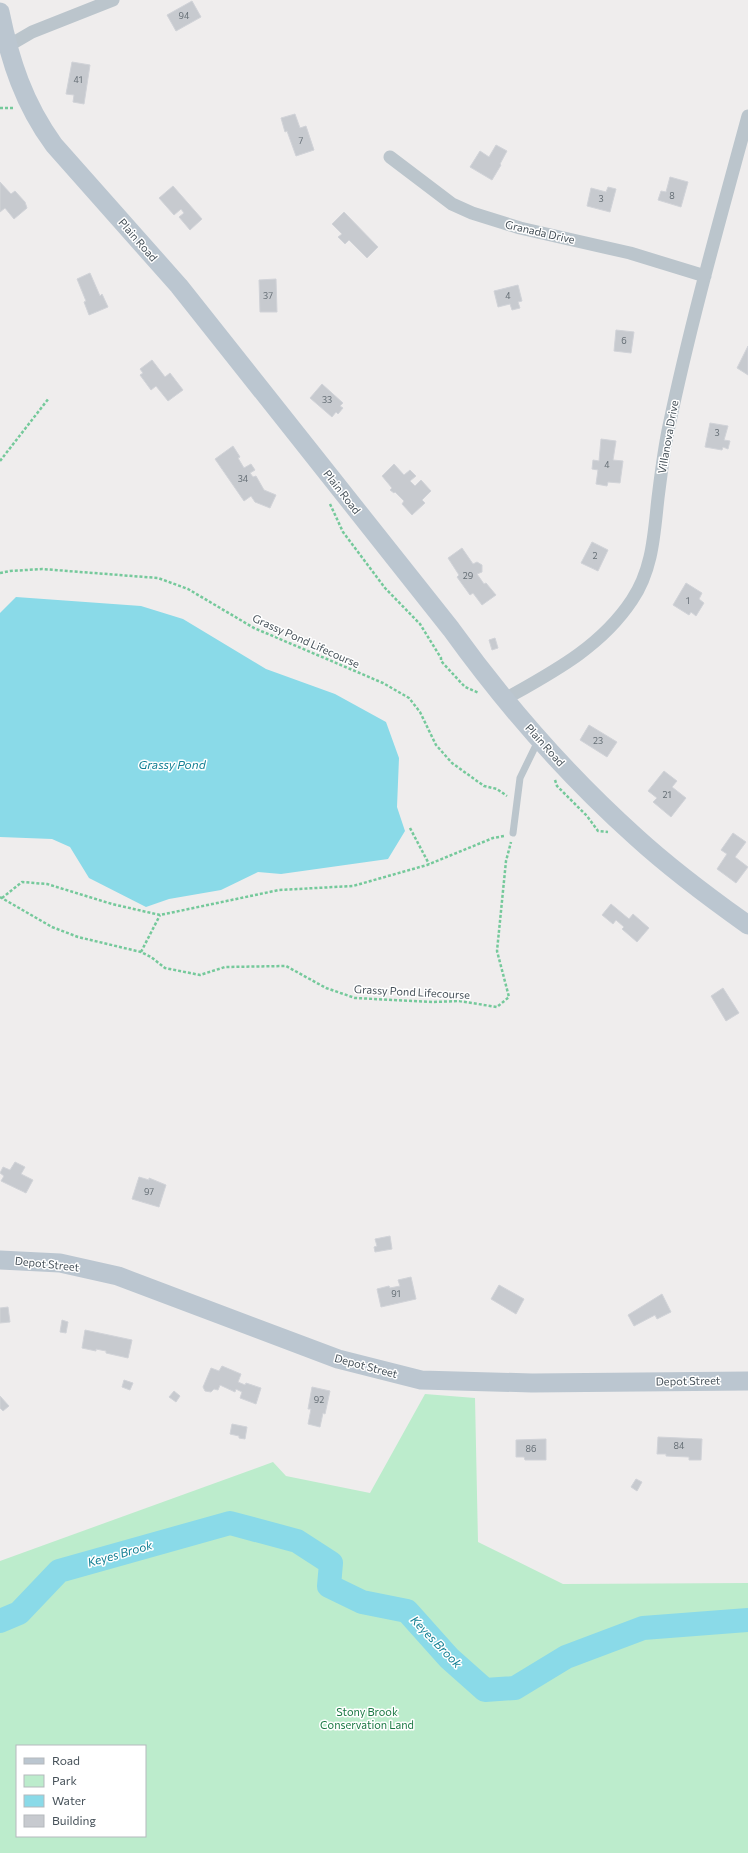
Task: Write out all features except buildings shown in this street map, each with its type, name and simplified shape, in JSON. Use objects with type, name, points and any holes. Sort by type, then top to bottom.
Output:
[{"type":"main road","name":"Plain Road","points":[[0,12],[8,46],[29,106],[54,145],[179,286],[505,699],[538,739],[580,784],[636,838],[748,925]]},
{"type":"main road","name":"Depot Street","points":[[0,1260],[60,1263],[118,1276],[338,1359],[421,1380],[532,1383],[748,1381]]},
{"type":"street","points":[[8,46],[32,32],[113,0]]},
{"type":"street","name":"Villanova Drive","points":[[505,699],[575,658],[591,646],[621,616],[633,599],[643,580],[655,538],[658,498],[669,428],[705,276],[748,116]]},
{"type":"street","name":"Granada Drive","points":[[390,157],[452,204],[472,213],[520,228],[630,253],[705,276]]},
{"type":"lane","points":[[513,833],[520,778],[538,739]]},
{"type":"path","points":[[0,461],[49,398]]},
{"type":"path","name":"Grassy Pond Lifecourse","points":[[0,574],[10,571],[42,569],[158,578],[188,589],[254,628],[383,683],[408,698],[420,712],[436,745],[452,763],[484,786],[497,789],[516,802]]},
{"type":"path","points":[[410,828],[429,864]]},
{"type":"path","points":[[0,897],[22,882],[47,884],[112,904],[160,915],[279,890],[353,886],[429,864],[493,838],[513,833]]},
{"type":"path","name":"Grassy Pond Lifecourse","points":[[0,897],[52,927],[72,935],[141,952],[151,957],[165,968],[200,974],[225,967],[286,966],[326,988],[355,998],[433,1002],[459,1001],[497,1007],[509,997],[497,951],[506,860],[513,833]]},
{"type":"path","points":[[141,952],[160,915]]},
{"type":"green space","name":"Stony Brook Conservation Land","points":[[425,1394],[475,1398],[478,1542],[563,1584],[748,1583],[748,1853],[0,1853],[0,1561],[273,1462],[286,1476],[370,1493]]},
{"type":"water","name":"Grassy Pond","points":[[16,597],[141,606],[183,619],[266,669],[335,694],[386,722],[399,758],[397,807],[405,831],[388,859],[281,874],[258,872],[221,890],[169,899],[146,907],[89,878],[70,847],[52,839],[0,837],[0,613]]},
{"type":"waterway","name":"Keyes Brook","points":[[0,1621],[19,1613],[59,1571],[230,1523],[297,1541],[331,1563],[329,1586],[362,1602],[407,1611],[449,1658],[485,1690],[515,1688],[566,1657],[643,1628],[748,1620]]}]
